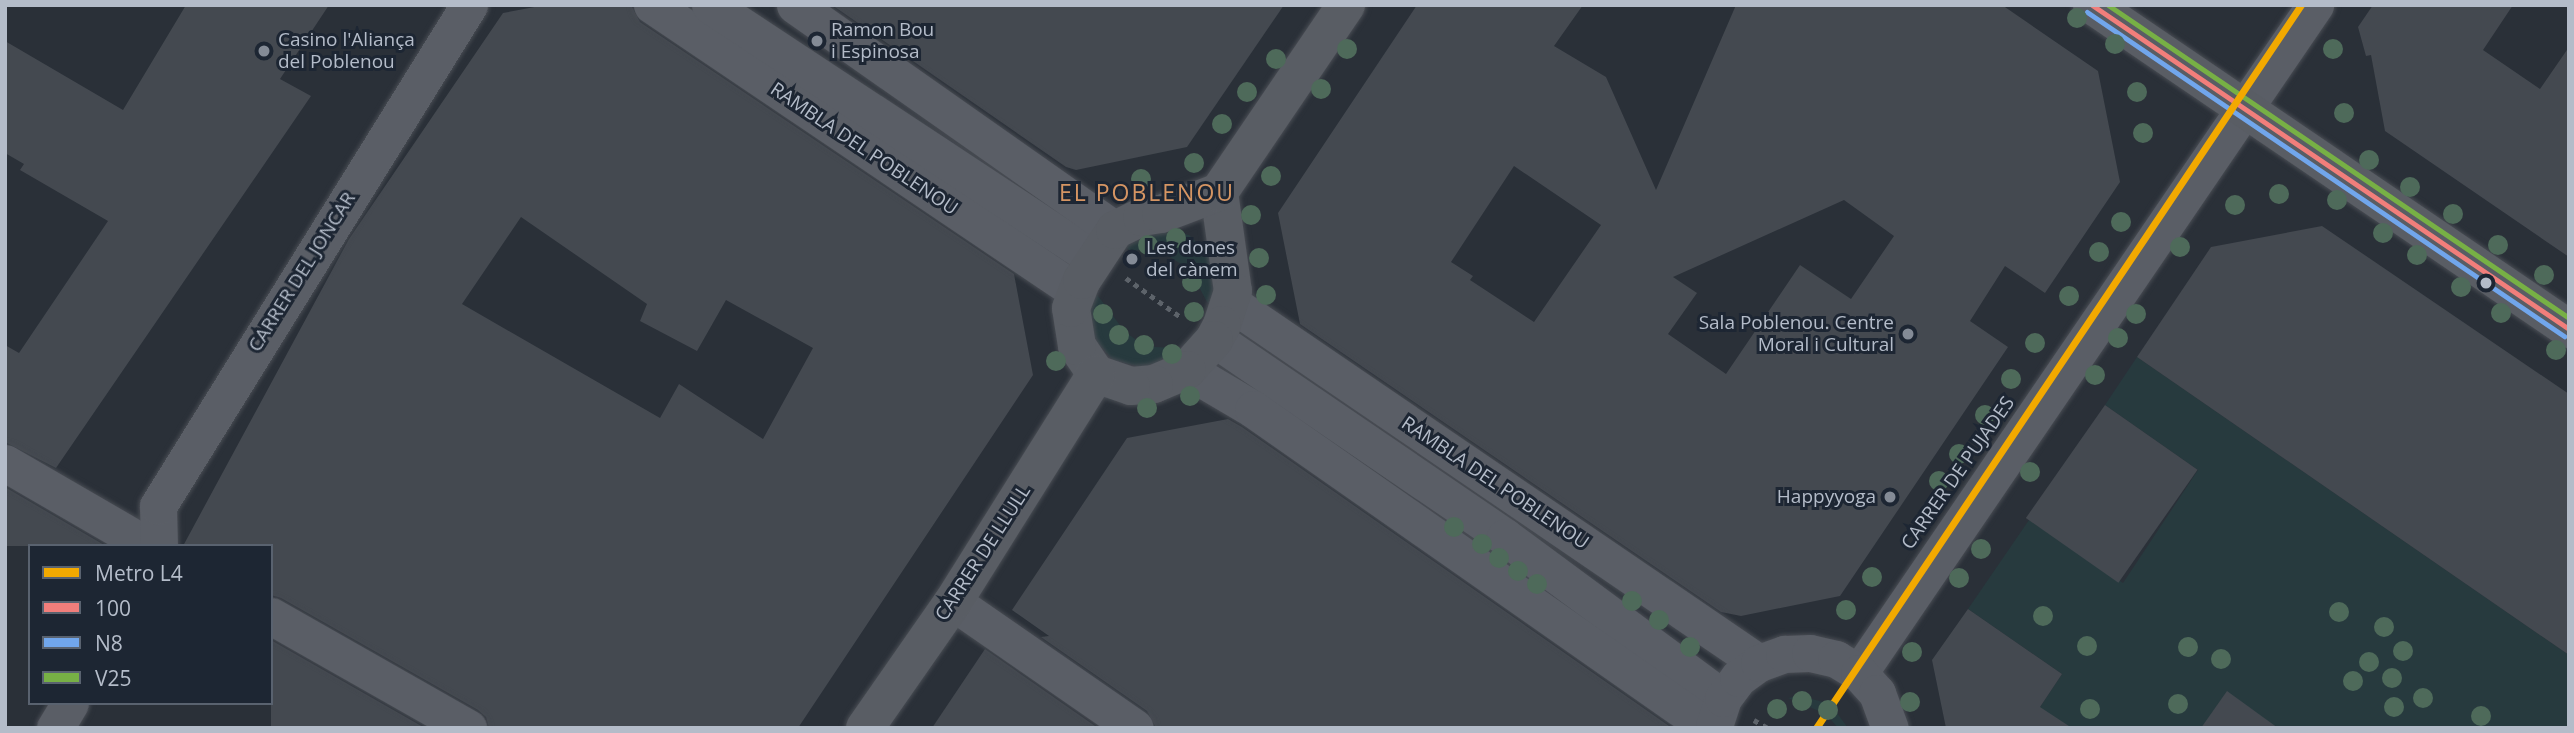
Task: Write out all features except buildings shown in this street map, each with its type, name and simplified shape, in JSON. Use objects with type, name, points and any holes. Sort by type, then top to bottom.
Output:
[{"type":"street","name":"CARRER DEL JONCAR","points":[[159,544],[158,506],[469,5]]},
{"type":"street","name":"RAMBLA DEL POBLENOU","points":[[652,5],[1076,291]]},
{"type":"street","name":"RAMBLA DEL POBLENOU","points":[[710,5],[1082,250]]},
{"type":"street","points":[[795,5],[1115,230]]},
{"type":"street","points":[[1219,192],[1233,277],[1231,303],[1214,340],[1186,370],[1154,384],[1131,386],[1096,374],[1077,346],[1071,327],[1071,308],[1076,291],[1115,230],[1142,217],[1161,214],[1219,192],[1346,5]]},
{"type":"street","points":[[2092,5],[2569,329]]},
{"type":"street","name":"CARRER DE PUJADES","points":[[1859,673],[2315,5]]},
{"type":"street","points":[[1161,214],[1191,221],[1216,238],[1227,251]]},
{"type":"street","name":"RAMBLA DEL POBLENOU","points":[[1231,303],[1759,663]]},
{"type":"street","name":"RAMBLA DEL POBLENOU","points":[[1228,348],[1505,537],[1712,690]]},
{"type":"street","points":[[1186,370],[1253,409],[1711,728],[1723,698],[1738,678],[1759,663],[1784,654],[1810,653],[1836,659],[1859,673],[1877,693],[1890,728]]},
{"type":"street","name":"CARRER DE LLULL","points":[[865,728],[953,602],[1096,374]]},
{"type":"street","points":[[5,464],[145,544]]},
{"type":"street","points":[[953,602],[1135,728]]},
{"type":"street","points":[[273,617],[468,728]]},
{"type":"street","points":[[55,728],[69,705]]},
{"type":"path","points":[[1122,276],[1189,323]]},
{"type":"path","points":[[1753,719],[1768,728]]},
{"type":"green space","points":[[1164,230],[1189,235],[1209,255],[1215,268],[1213,307],[1184,266],[1170,257],[1143,250],[1130,251],[1125,246]]},
{"type":"green space","points":[[1095,292],[1125,332],[1138,341],[1155,347],[1175,348],[1183,353],[1172,361],[1141,367],[1113,360],[1095,340],[1089,305]]},
{"type":"green space","points":[[2137,357],[2569,655],[2569,728],[2043,728],[2040,707],[2062,674],[1968,609],[2029,520],[2123,583],[2198,470],[2105,405]]},
{"type":"green space","points":[[1801,696],[1823,702],[1834,709],[1848,728],[1838,728],[1826,714],[1788,698]]},
{"type":"metro line","name":"L4","points":[[1816,728],[2301,5]]},
{"type":"transit line","name":"100","points":[[2092,5],[2569,329]]},
{"type":"transit line","name":"V25","points":[[2108,5],[2569,318]]},
{"type":"transit line","name":"N8","points":[[2087,12],[2564,336]]},
{"type":"place","name":"Ramon Bou i Espinosa","points":[[817,41]]},
{"type":"place","name":"Casino l'Aliança del Poblenou","points":[[264,51]]},
{"type":"place","name":"Les dones del cànem","points":[[1132,259]]},
{"type":"place","name":"Sala Poblenou. Centre Moral i Cultural","points":[[1908,334]]},
{"type":"place","name":"Happyyoga","points":[[1890,497]]},
{"type":"district","name":"EL POBLENOU","points":[[1147,192]]}]
